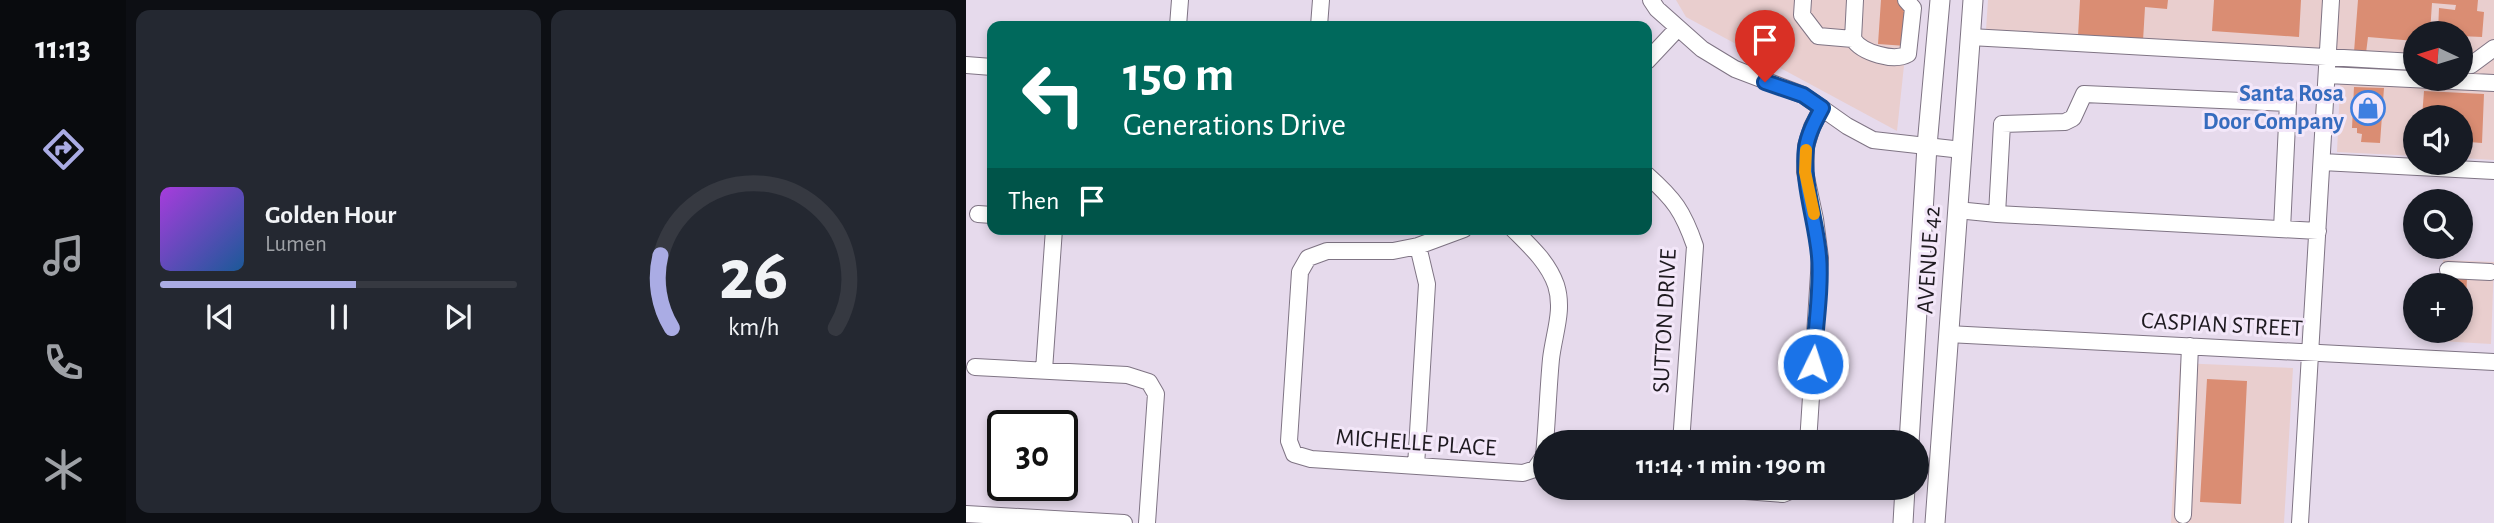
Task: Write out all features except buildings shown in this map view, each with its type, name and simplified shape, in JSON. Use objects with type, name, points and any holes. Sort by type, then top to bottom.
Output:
[{"type":"main road","name":"AVENUE 42","points":[[1910,430],[1927,146],[1940,0]]},
{"type":"main road","points":[[1961,0],[1957,51],[1967,88]]},
{"type":"main road","name":"AVENUE 42","points":[[1935,523],[1973,0]]},
{"type":"main road","points":[[1903,523],[1904,500]]},
{"type":"street","points":[[1178,21],[1180,0]]},
{"type":"street","points":[[1319,21],[1321,0]]},
{"type":"street","points":[[1651,0],[1702,50],[1735,69],[1803,95],[1847,126],[1873,140],[1962,150]]},
{"type":"street","points":[[1802,0],[1802,16],[1818,36],[1853,40]]},
{"type":"street","points":[[1855,0],[1853,40],[1858,46],[1871,52],[1898,58],[1908,54],[1913,8],[1906,0]]},
{"type":"street","points":[[2300,523],[2331,0]]},
{"type":"street","points":[[1652,56],[1678,28]]},
{"type":"street","points":[[1970,37],[2494,83]]},
{"type":"street","points":[[2473,64],[2494,48]]},
{"type":"street","points":[[2327,67],[2403,63]]},
{"type":"street","points":[[966,65],[987,67]]},
{"type":"street","points":[[1997,214],[2002,124],[2064,122],[2073,118],[2084,94],[2288,103],[2282,229]]},
{"type":"street","points":[[1809,430],[1820,258],[1805,172],[1806,146],[1822,108]]},
{"type":"street","points":[[2322,162],[2494,171]]},
{"type":"street","name":"SUTTON DRIVE","points":[[1652,180],[1671,197],[1685,219],[1695,246],[1682,430]]},
{"type":"street","points":[[1957,210],[2318,232]]},
{"type":"street","points":[[1044,370],[1054,235]]},
{"type":"street","points":[[1416,466],[1427,284],[1418,246],[1448,235]]},
{"type":"street","name":"MICHELLE PLACE","points":[[1418,246],[1382,252],[1327,251],[1308,258],[1300,272],[1289,441],[1294,454],[1311,459],[1523,473],[1535,469],[1544,456],[1551,357],[1560,299],[1555,282],[1543,260],[1519,235]]},
{"type":"street","points":[[2448,270],[2490,272]]},
{"type":"street","name":"CASPIAN STREET","points":[[1948,334],[2494,362]]},
{"type":"street","points":[[2183,515],[2190,346]]},
{"type":"street","points":[[975,367],[1127,375],[1149,382],[1156,394],[1147,523]]},
{"type":"street","points":[[966,514],[1124,523]]},
{"type":"shaded area","points":[[1676,0],[1911,0],[1897,131],[1686,17]]},
{"type":"shaded area","points":[[1988,0],[2494,0],[2494,160],[2473,159],[2473,105],[2403,105],[2403,155],[2337,152],[2341,65],[1985,45]]},
{"type":"shaded area","points":[[2443,260],[2494,262],[2491,344],[2473,343],[2473,273],[2442,273]]},
{"type":"shaded area","points":[[2180,363],[2293,368],[2284,523],[2171,523]]},
{"type":"slow traffic","points":[[1806,150],[1805,172],[1814,214]]},
{"type":"place","name":"Santa Rosa Door Company","points":[[2368,108]]},
{"type":"route","points":[[1765,82],[1803,95],[1822,108],[1806,146],[1805,172],[1820,258],[1813,364]]}]
